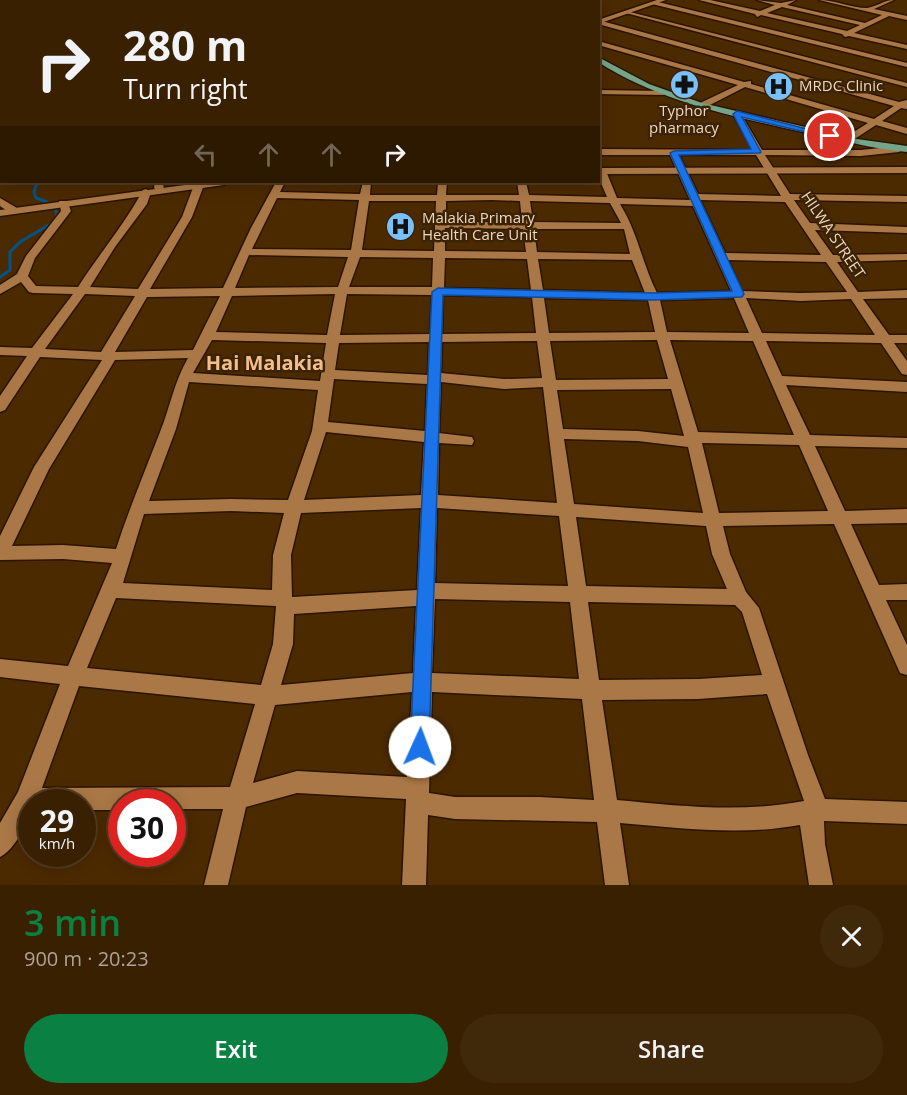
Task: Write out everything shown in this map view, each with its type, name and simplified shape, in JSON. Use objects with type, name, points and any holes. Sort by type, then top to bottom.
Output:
[{"type":"main road","points":[[600,60],[632,80],[663,93],[703,105],[848,140],[903,149]]},
{"type":"street","points":[[600,21],[663,0]]},
{"type":"street","points":[[702,0],[907,47]]},
{"type":"street","points":[[760,0],[867,25]]},
{"type":"street","points":[[678,45],[793,0]]},
{"type":"street","points":[[822,0],[907,18]]},
{"type":"street","points":[[867,10],[891,0]]},
{"type":"street","points":[[654,3],[907,65]]},
{"type":"street","points":[[628,12],[907,85]]},
{"type":"street","points":[[600,14],[607,19]]},
{"type":"street","points":[[791,62],[888,14]]},
{"type":"street","points":[[600,23],[905,104]]},
{"type":"street","points":[[600,44],[907,131]]},
{"type":"street","points":[[764,75],[782,66]]},
{"type":"street","points":[[703,105],[754,80]]},
{"type":"street","points":[[600,93],[663,93]]},
{"type":"street","points":[[848,140],[905,104]]},
{"type":"street","name":"HILWA STREET","points":[[737,114],[757,152],[790,198],[805,226],[830,258],[907,371]]},
{"type":"street","points":[[600,152],[861,153],[903,149]]},
{"type":"street","points":[[674,153],[907,666]]},
{"type":"street","points":[[818,810],[797,756],[750,608],[739,597],[721,554],[693,439],[662,336],[653,297],[641,273],[628,226],[600,171],[907,170]]},
{"type":"street","points":[[0,213],[146,192],[160,185],[211,183]]},
{"type":"street","points":[[122,557],[63,552],[0,553],[42,467],[119,338],[158,264],[190,215],[199,185]]},
{"type":"street","points":[[31,789],[73,676],[111,590],[138,508],[169,429],[184,377],[208,336],[276,188],[442,190],[492,197],[523,190],[613,200],[903,199],[907,207]]},
{"type":"street","points":[[216,885],[223,861],[230,818],[238,798],[283,644],[282,555],[294,507],[320,426],[342,292],[355,254],[367,189]]},
{"type":"street","points":[[414,885],[442,190]]},
{"type":"street","points":[[523,190],[617,885]]},
{"type":"street","points":[[0,407],[37,351],[81,292],[110,246],[142,204],[146,192]]},
{"type":"street","points":[[0,201],[13,210]]},
{"type":"street","points":[[0,290],[22,276],[30,258],[66,211],[63,203]]},
{"type":"street","points":[[440,225],[628,226]]},
{"type":"street","points":[[805,226],[907,230]]},
{"type":"street","points":[[246,252],[636,257]]},
{"type":"street","points":[[721,256],[907,257]]},
{"type":"street","points":[[22,276],[33,289],[81,292],[438,292],[653,297],[738,294],[801,297],[907,294]]},
{"type":"street","points":[[208,336],[333,339],[662,336],[907,339]]},
{"type":"street","points":[[0,351],[108,356],[197,354]]},
{"type":"street","points":[[184,377],[327,380],[434,379],[504,384],[676,384]]},
{"type":"street","points":[[777,380],[907,387]]},
{"type":"street","points":[[320,426],[467,441]]},
{"type":"street","points":[[556,434],[907,443]]},
{"type":"street","points":[[138,508],[231,505],[294,507],[429,501],[712,520],[907,516]]},
{"type":"street","points":[[111,590],[284,602],[426,594],[739,597]]},
{"type":"street","points":[[874,593],[907,592]]},
{"type":"street","points":[[0,669],[269,696],[422,682],[549,686],[591,690],[698,689],[775,684]]},
{"type":"street","points":[[96,799],[238,798],[297,782],[418,796],[455,808],[539,808],[587,812],[607,810],[711,820],[770,819],[818,810],[907,813]]},
{"type":"street","points":[[818,810],[811,822],[821,885]]},
{"type":"street","points":[[0,845],[18,814]]},
{"type":"waterway","points":[[37,183],[34,192],[36,198],[47,202]]},
{"type":"waterway","points":[[0,277],[10,270],[10,252],[20,242],[57,220],[56,210]]},
{"type":"place","name":"Typhor pharmacy","points":[[684,84]]},
{"type":"place","name":"MRDC Clinic","points":[[778,86]]},
{"type":"place","name":"Malakia Primary Health Care Unit","points":[[401,227]]},
{"type":"district","name":"Hai Malakia","points":[[265,363]]},
{"type":"route","points":[[420,747],[438,292],[653,297],[738,294],[674,153],[757,152],[737,114],[830,136]]}]
